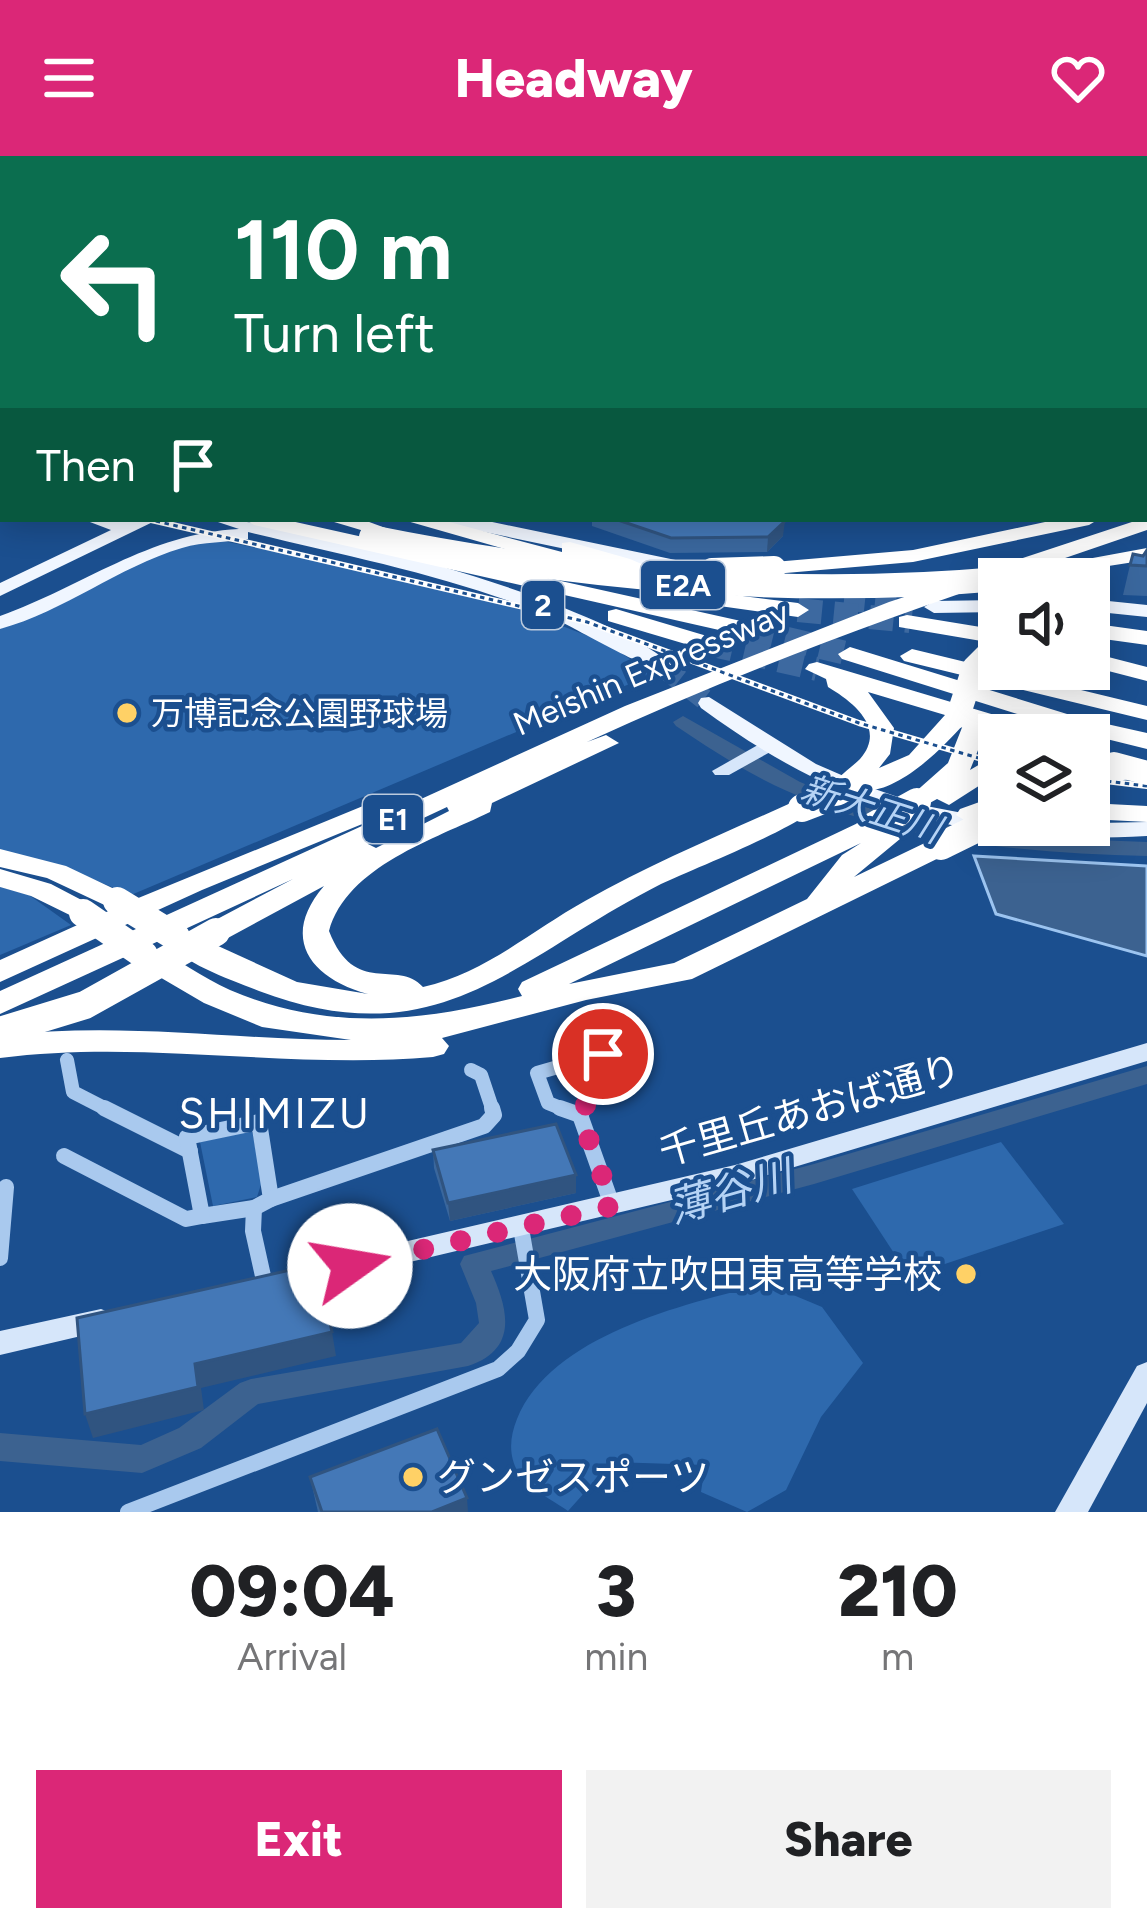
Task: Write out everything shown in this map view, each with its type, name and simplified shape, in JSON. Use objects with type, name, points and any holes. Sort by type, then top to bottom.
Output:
[{"type":"highway","name":"E2A","points":[[268,522],[757,628],[538,550],[422,522]]},
{"type":"highway","name":"E2A","points":[[310,522],[519,566],[675,585],[838,589],[978,580]]},
{"type":"highway","name":"E2A","points":[[342,522],[376,534],[596,565],[774,568],[958,549],[1076,522]]},
{"type":"highway","name":"Meishin Expressway","points":[[0,983],[363,814],[727,656],[1109,522]]},
{"type":"highway","name":"Meishin Expressway","points":[[0,1004],[493,774],[791,648],[1147,523]]},
{"type":"highway","points":[[502,530],[608,559],[699,597],[798,610]]},
{"type":"highway","name":"E2A","points":[[1110,560],[1147,554]]},
{"type":"highway","points":[[412,567],[550,598],[709,644]]},
{"type":"highway","points":[[978,622],[908,621],[978,636]]},
{"type":"highway","points":[[1110,624],[1147,623]]},
{"type":"highway","points":[[1110,628],[1147,636]]},
{"type":"highway","points":[[544,939],[454,982],[397,988],[341,972],[319,949],[314,929],[325,898],[355,872],[791,648]]},
{"type":"highway","points":[[1147,712],[858,651],[1068,723],[1147,741]]},
{"type":"highway","points":[[0,1047],[125,1035],[311,1051],[389,1051],[488,1035],[695,967],[809,910],[905,837],[959,767],[978,664]]},
{"type":"highway","points":[[1110,664],[1147,674]]},
{"type":"highway","points":[[856,783],[877,756],[881,724],[856,693],[813,671],[978,718]]},
{"type":"highway","points":[[160,947],[272,988],[358,1004],[403,1002],[446,992],[491,973],[596,907],[856,783],[917,760],[967,719],[978,686]]},
{"type":"highway","points":[[1110,750],[1147,755]]},
{"type":"highway","points":[[1110,763],[1147,771]]},
{"type":"highway","points":[[1110,775],[1147,771]]},
{"type":"highway","points":[[927,804],[978,774]]},
{"type":"highway","points":[[0,1031],[85,1005],[394,838],[538,776]]},
{"type":"highway","points":[[3,868],[41,890],[100,907],[225,986],[291,1010],[376,1019],[450,1013],[548,984],[978,811]]},
{"type":"highway","points":[[1110,812],[1147,814]]},
{"type":"highway","points":[[0,972],[192,884],[363,814]]},
{"type":"highway","points":[[809,910],[852,861],[905,837],[978,822]]},
{"type":"highway","points":[[160,947],[192,985],[257,1013],[353,1031],[450,1026],[586,990],[643,981]]},
{"type":"main road","points":[[103,522],[122,527],[139,522]]},
{"type":"main road","points":[[0,590],[143,522]]},
{"type":"main road","name":"2","points":[[230,522],[412,567],[562,612],[663,667]]},
{"type":"main road","name":"2","points":[[468,522],[844,600]]},
{"type":"main road","points":[[0,622],[153,550],[197,536],[240,535],[385,561]]},
{"type":"main road","points":[[934,607],[978,606]]},
{"type":"main road","points":[[1110,607],[1147,611]]},
{"type":"main road","points":[[709,704],[741,760],[936,817],[1040,831],[1147,829]]},
{"type":"street","name":"千里丘あおば通り","points":[[254,1287],[613,1206],[846,1144],[1147,1052]]},
{"type":"street","points":[[580,1115],[548,1103],[537,1072],[603,1054],[608,1065],[580,1115],[613,1206]]},
{"type":"street","points":[[67,1060],[73,1092],[190,1151]]},
{"type":"street","points":[[64,1156],[186,1220],[254,1208],[484,1126],[494,1115],[482,1075],[470,1070]]},
{"type":"street","points":[[202,1216],[187,1137],[259,1122],[271,1199]]},
{"type":"street","points":[[0,1258],[6,1187]]},
{"type":"street","points":[[254,1208],[254,1287]]},
{"type":"street","points":[[128,1512],[497,1369],[524,1348],[538,1324],[538,1302],[521,1228]]},
{"type":"street","points":[[0,1343],[132,1314]]},
{"type":"street","points":[[1072,1512],[1147,1375]]},
{"type":"shaded area","points":[[218,540],[473,592],[604,642],[653,674],[131,895],[61,866],[0,853],[0,629],[166,550]]},
{"type":"shaded area","points":[[974,856],[1147,866],[1147,956],[996,914]]},
{"type":"shaded area","points":[[0,887],[29,895],[71,925],[0,955]]},
{"type":"shaded area","points":[[252,1131],[262,1181],[257,1197],[213,1206],[200,1142]]},
{"type":"shaded area","points":[[1001,1142],[1064,1224],[909,1276],[852,1189]]},
{"type":"shaded area","points":[[767,1284],[822,1307],[863,1363],[821,1417],[786,1490],[747,1512],[701,1492],[705,1465],[612,1462],[568,1511],[522,1478],[511,1452],[515,1425],[534,1390],[559,1365],[624,1327]]},
{"type":"building","points":[[624,522],[784,522],[768,537],[671,538]]},
{"type":"building","points":[[1147,550],[1147,566],[1130,565],[1133,554],[1143,556]]},
{"type":"building","points":[[556,1124],[576,1175],[448,1203],[433,1150]]},
{"type":"building","points":[[317,1264],[332,1332],[195,1364],[198,1387],[85,1414],[77,1318]]},
{"type":"building","points":[[437,1429],[467,1498],[432,1512],[322,1512],[310,1477]]},
{"type":"waterway","name":"新大正川","points":[[683,722],[792,786],[904,824],[1021,844],[1147,849]]},
{"type":"waterway","name":"薄谷川","points":[[0,1447],[142,1459],[190,1438],[251,1392],[468,1354],[493,1323],[491,1303],[474,1264],[814,1174],[1147,1075]]},
{"type":"tunnel","points":[[844,600],[913,607]]},
{"type":"tunnel","points":[[798,610],[910,621]]},
{"type":"tunnel","points":[[750,630],[850,654]]},
{"type":"tunnel","points":[[709,644],[817,669]]},
{"type":"tunnel","points":[[663,667],[709,703]]},
{"type":"railway","points":[[160,522],[587,622],[859,723],[978,758]]},
{"type":"railway","points":[[1110,782],[1147,786]]},
{"type":"place","name":"万博記念公園野球場","points":[[127,713]]},
{"type":"place","name":"大阪府立吹田東高等学校","points":[[966,1274]]},
{"type":"place","name":"グンゼスポーツ","points":[[413,1477]]},
{"type":"district","name":"SHIMIZU","points":[[275,1113]]},
{"type":"route","points":[[350,1266],[613,1206],[580,1115],[608,1065],[603,1054]]}]
